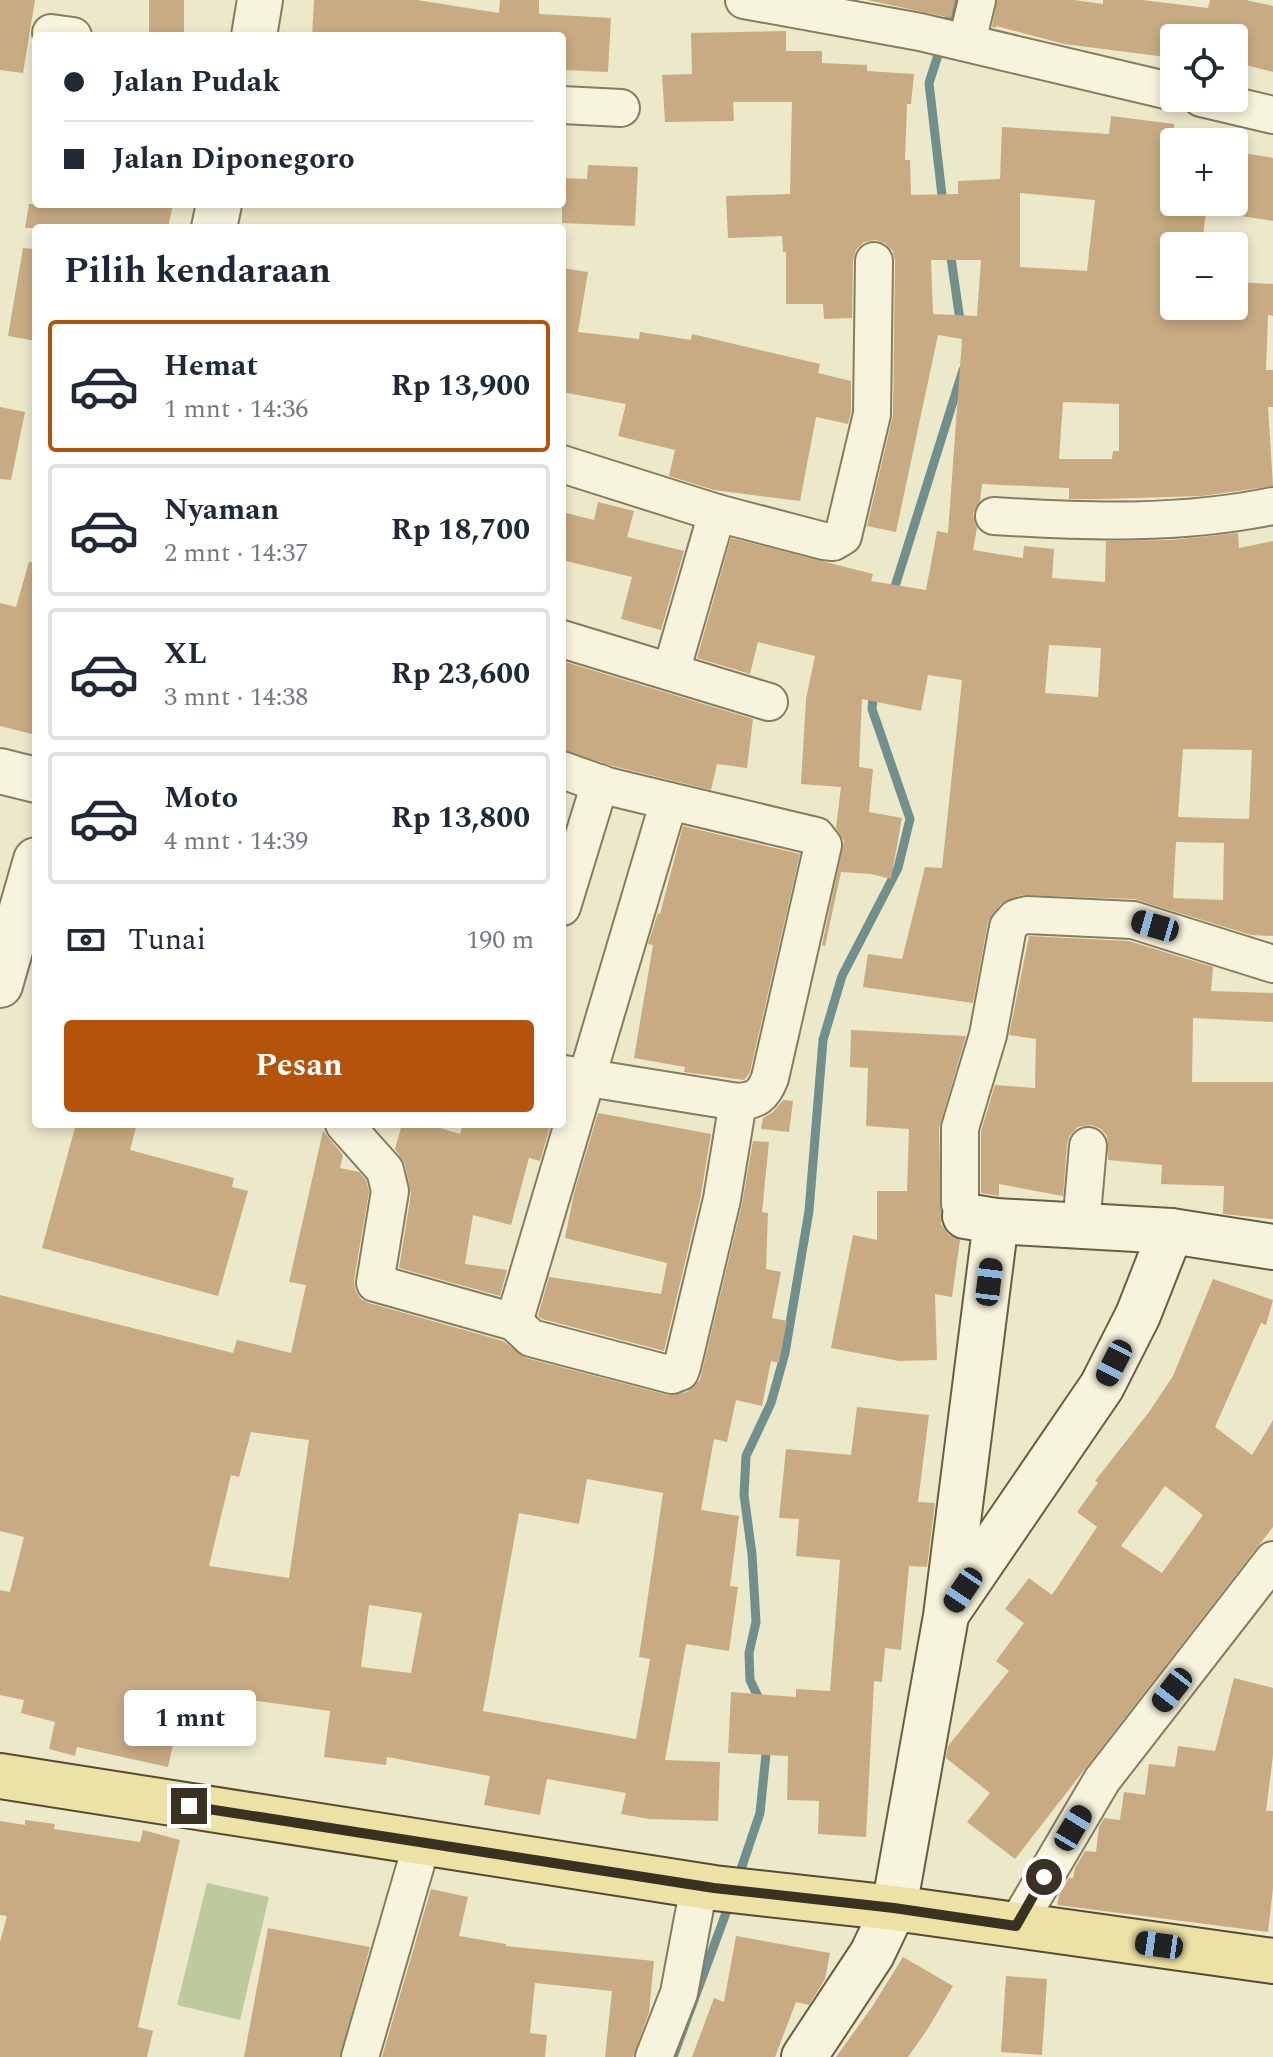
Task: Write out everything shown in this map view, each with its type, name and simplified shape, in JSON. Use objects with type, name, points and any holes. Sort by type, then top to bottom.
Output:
[{"type":"main road","points":[[255,32],[260,0]]},
{"type":"main road","points":[[0,771],[32,779]]},
{"type":"main road","points":[[0,985],[26,930],[32,888]]},
{"type":"main road","points":[[804,2057],[872,1954],[894,1908],[946,1616],[981,1218],[1171,1231],[1273,1247]]},
{"type":"main road","points":[[946,1616],[1102,1386],[1138,1315],[1171,1231]]},
{"type":"main road","points":[[0,1776],[707,1887],[894,1908],[1273,1961]]},
{"type":"street","points":[[744,0],[920,32],[1160,89]]},
{"type":"street","points":[[966,42],[977,0]]},
{"type":"street","points":[[566,105],[621,108]]},
{"type":"street","points":[[1248,109],[1273,115]]},
{"type":"street","points":[[566,465],[717,513],[824,541],[833,542],[843,536],[872,414],[874,261]]},
{"type":"street","points":[[994,516],[1103,521],[1184,519],[1273,506]]},
{"type":"street","points":[[671,672],[717,513]]},
{"type":"street","points":[[566,640],[769,702]]},
{"type":"street","points":[[566,771],[669,801],[816,836],[823,845],[770,1078],[764,1092],[755,1100],[738,1102],[575,1076]]},
{"type":"street","points":[[566,894],[600,783]]},
{"type":"street","points":[[566,1112],[575,1076],[669,801]]},
{"type":"street","points":[[981,1218],[960,1204],[960,1128],[992,1021],[1008,927],[1016,918],[1027,915],[1133,920],[1273,964]]},
{"type":"street","points":[[348,1128],[385,1170],[390,1191],[375,1283],[514,1322],[531,1338],[672,1375],[680,1372],[722,1199],[738,1102]]},
{"type":"street","points":[[514,1322],[562,1128]]},
{"type":"street","points":[[1081,1226],[1088,1146]]},
{"type":"street","points":[[1016,1926],[1102,1780],[1269,1572]]},
{"type":"street","points":[[360,2057],[422,1843]]},
{"type":"street","points":[[654,2057],[679,1993],[707,1887]]},
{"type":"green space","points":[[207,1883],[269,1897],[240,2020],[177,2005]]},
{"type":"building","points":[[0,0],[35,0],[23,73],[0,70]]},
{"type":"building","points":[[149,0],[184,0],[184,32],[149,32]]},
{"type":"building","points":[[314,0],[417,0],[499,13],[500,0],[539,0],[539,14],[611,18],[608,72],[566,70],[566,32],[312,32]]},
{"type":"building","points":[[867,0],[955,0],[951,18]]},
{"type":"building","points":[[997,0],[1074,0],[1103,4],[1103,0],[1142,0],[1208,8],[1210,0],[1246,0],[1273,6],[1273,72],[1248,66],[1248,24],[1160,24],[1160,56],[1064,44],[992,27]]},
{"type":"building","points":[[786,31],[786,51],[822,51],[822,63],[867,65],[867,71],[914,74],[911,104],[907,104],[905,160],[910,160],[911,195],[958,194],[958,181],[1000,179],[1002,127],[1109,134],[1111,116],[1174,124],[1174,128],[1160,128],[1160,216],[1205,216],[1204,232],[1160,232],[1160,320],[1248,320],[1248,283],[1273,284],[1273,316],[1268,315],[1266,370],[1273,370],[1273,407],[1268,407],[1273,486],[1202,496],[1069,499],[1069,488],[982,484],[980,501],[973,514],[977,528],[973,550],[1023,558],[1024,546],[1054,549],[1052,578],[1105,582],[1106,541],[1171,540],[1238,533],[1239,548],[1273,541],[1273,936],[1251,935],[1134,899],[1022,895],[1001,904],[988,922],[973,1003],[863,987],[868,954],[902,959],[925,867],[942,868],[962,680],[928,675],[921,711],[862,699],[859,767],[873,769],[869,812],[902,818],[891,879],[841,872],[825,946],[822,945],[844,841],[836,828],[841,787],[801,784],[806,699],[815,656],[758,642],[750,674],[697,658],[731,538],[873,574],[871,581],[926,590],[937,531],[948,533],[962,339],[938,335],[896,532],[867,526],[893,415],[893,251],[885,243],[875,240],[864,242],[856,250],[852,318],[824,319],[823,304],[786,304],[786,252],[783,252],[782,236],[728,238],[726,196],[790,194],[792,102],[733,102],[734,121],[665,122],[662,75],[692,74],[691,33]],"holes":[[[1020,193],[1095,200],[1087,271],[1020,267]],[[931,260],[981,260],[977,316],[933,314]],[[1063,402],[1119,404],[1119,451],[1113,451],[1112,459],[1059,459]],[[1049,645],[1101,648],[1098,697],[1045,693]],[[1183,749],[1252,750],[1249,819],[1178,817]],[[1176,842],[1224,843],[1223,900],[1173,898]]]},
{"type":"building","points":[[1248,154],[1273,158],[1273,221],[1240,216],[1248,216]]},
{"type":"building","points":[[588,165],[638,167],[635,226],[562,223],[562,208],[566,208],[566,178],[587,179]]},
{"type":"building","points":[[29,204],[32,208],[172,208],[169,224],[32,224],[32,228],[25,228]]},
{"type":"building","points":[[23,248],[32,249],[32,340],[8,336]]},
{"type":"building","points":[[566,269],[588,272],[578,332],[639,339],[640,332],[691,340],[692,334],[820,364],[818,373],[851,381],[848,424],[816,417],[800,501],[714,490],[669,476],[675,450],[618,436],[626,404],[566,393]]},
{"type":"building","points":[[0,407],[25,412],[11,480],[0,479]]},
{"type":"building","points":[[598,502],[634,511],[627,537],[684,551],[661,630],[621,619],[632,577],[566,561],[566,513],[594,520]]},
{"type":"building","points":[[29,562],[32,562],[32,734],[0,726],[0,603],[16,607]]},
{"type":"building","points":[[566,662],[753,719],[747,768],[717,764],[711,790],[566,751]]},
{"type":"building","points":[[683,826],[800,854],[750,1072],[744,1080],[684,1072],[685,1067],[634,1058],[653,945],[648,944],[660,914]]},
{"type":"building","points":[[1029,936],[1129,941],[1213,967],[1211,991],[1273,993],[1273,1022],[1193,1018],[1192,1082],[1273,1082],[1273,1219],[1223,1214],[1224,1186],[1161,1184],[1162,1165],[1108,1160],[1107,1136],[1091,1125],[1078,1127],[1070,1135],[1063,1196],[999,1184],[999,1196],[981,1193],[981,1131],[995,1085],[1035,1088],[1036,1039],[1009,1035]]},
{"type":"building","points":[[851,1030],[966,1036],[939,1128],[941,1224],[949,1235],[960,1240],[952,1297],[935,1294],[937,1360],[899,1361],[831,1348],[853,1235],[877,1240],[877,1191],[907,1191],[909,1129],[866,1126],[868,1068],[850,1067]]},
{"type":"building","points":[[783,1100],[793,1101],[789,1132],[761,1129],[763,1118]]},
{"type":"building","points":[[598,1113],[711,1134],[701,1195],[664,1351],[538,1316],[549,1277],[661,1294],[667,1263],[565,1238],[574,1193]]},
{"type":"building","points":[[75,1128],[136,1128],[130,1150],[234,1178],[232,1187],[248,1191],[218,1296],[42,1248]]},
{"type":"building","points":[[401,1128],[440,1128],[460,1134],[462,1128],[550,1128],[540,1161],[529,1158],[511,1225],[473,1215],[465,1264],[507,1270],[500,1296],[399,1268],[411,1194],[405,1164],[395,1149]]},
{"type":"building","points":[[323,1131],[343,1155],[340,1168],[359,1172],[366,1180],[369,1192],[354,1280],[355,1290],[361,1299],[503,1341],[526,1358],[668,1395],[687,1392],[700,1380],[742,1204],[753,1141],[769,1142],[762,1212],[768,1213],[766,1269],[781,1272],[772,1318],[787,1321],[779,1363],[771,1361],[762,1406],[736,1400],[727,1442],[714,1439],[701,1510],[739,1516],[730,1586],[738,1587],[729,1651],[686,1644],[665,1760],[720,1762],[718,1821],[649,1819],[621,1814],[626,1793],[547,1779],[540,1815],[484,1805],[490,1776],[387,1757],[386,1765],[324,1757],[330,1711],[185,1691],[168,1767],[77,1747],[75,1756],[49,1749],[55,1722],[21,1713],[24,1700],[0,1695],[0,1590],[10,1592],[24,1537],[0,1531],[0,1295],[233,1353],[237,1340],[291,1353],[306,1285],[289,1282]],"holes":[[[251,1432],[309,1440],[289,1578],[209,1566],[231,1475],[239,1477]],[[587,1479],[663,1493],[639,1657],[650,1659],[636,1739],[483,1711],[519,1513],[579,1524]],[[369,1605],[422,1613],[411,1673],[361,1667]]]},
{"type":"building","points":[[1213,1279],[1273,1300],[1266,1325],[1261,1323],[1215,1427],[1252,1455],[1273,1420],[1273,1527],[1015,1859],[967,1822],[990,1793],[946,1758],[948,1746],[1009,1671],[996,1661],[1024,1623],[1005,1609],[1029,1578],[1052,1595],[1097,1527],[1077,1512],[1098,1483],[1095,1481],[1173,1376]],"holes":[[[1165,1486],[1203,1515],[1162,1573],[1121,1546]]]},
{"type":"building","points":[[857,1407],[929,1415],[918,1502],[935,1503],[927,1567],[909,1566],[901,1650],[885,1648],[882,1682],[874,1681],[866,1837],[818,1834],[819,1801],[787,1800],[788,1756],[728,1753],[731,1692],[796,1697],[796,1689],[830,1691],[840,1560],[796,1556],[799,1519],[779,1518],[786,1449],[851,1455]]},
{"type":"building","points":[[1234,1678],[1273,1688],[1273,1755],[1266,1811],[1273,1811],[1273,1888],[1268,1932],[1057,1905],[1059,1895],[1069,1878],[1073,1878],[1085,1851],[1096,1852],[1099,1827],[1104,1818],[1120,1820],[1124,1792],[1145,1795],[1149,1764],[1175,1767],[1178,1746],[1215,1751]]},
{"type":"building","points":[[25,1820],[55,1824],[54,1829],[140,1842],[143,1830],[180,1840],[138,2027],[153,2031],[147,2057],[0,2057],[0,1942],[7,1916],[0,1915],[0,1821],[25,1825]]},
{"type":"building","points":[[431,1889],[468,1897],[459,1936],[506,1946],[654,1961],[649,2012],[633,2057],[605,2057],[612,1991],[535,1983],[530,2033],[547,2035],[545,2057],[382,2057]]},
{"type":"building","points":[[268,1928],[370,1947],[340,2057],[244,2057]]},
{"type":"building","points":[[736,1936],[830,1953],[825,1979],[809,2005],[796,2002],[775,2057],[692,2057],[714,1998],[724,2002]]},
{"type":"building","points":[[903,1957],[953,1986],[927,2030],[908,2057],[836,2057],[872,2007]]},
{"type":"building","points":[[1006,1976],[1047,1979],[1042,2055],[1001,2052]]},
{"type":"waterway","points":[[945,32],[955,0]]},
{"type":"waterway","points":[[941,46],[929,83],[943,204]]},
{"type":"waterway","points":[[950,251],[961,327]]},
{"type":"waterway","points":[[892,596],[963,370]]},
{"type":"waterway","points":[[761,1703],[750,1680],[749,1653],[756,1622],[752,1554],[744,1495],[746,1456],[771,1403],[785,1353],[809,1211],[823,1040],[842,976],[898,868],[910,819],[872,709],[874,689]]},
{"type":"waterway","points":[[737,1881],[760,1813],[767,1744]]},
{"type":"waterway","points":[[673,2057],[730,1902]]},
{"type":"route","points":[[189,1806],[714,1888],[894,1908],[1016,1926],[1044,1877]]}]
